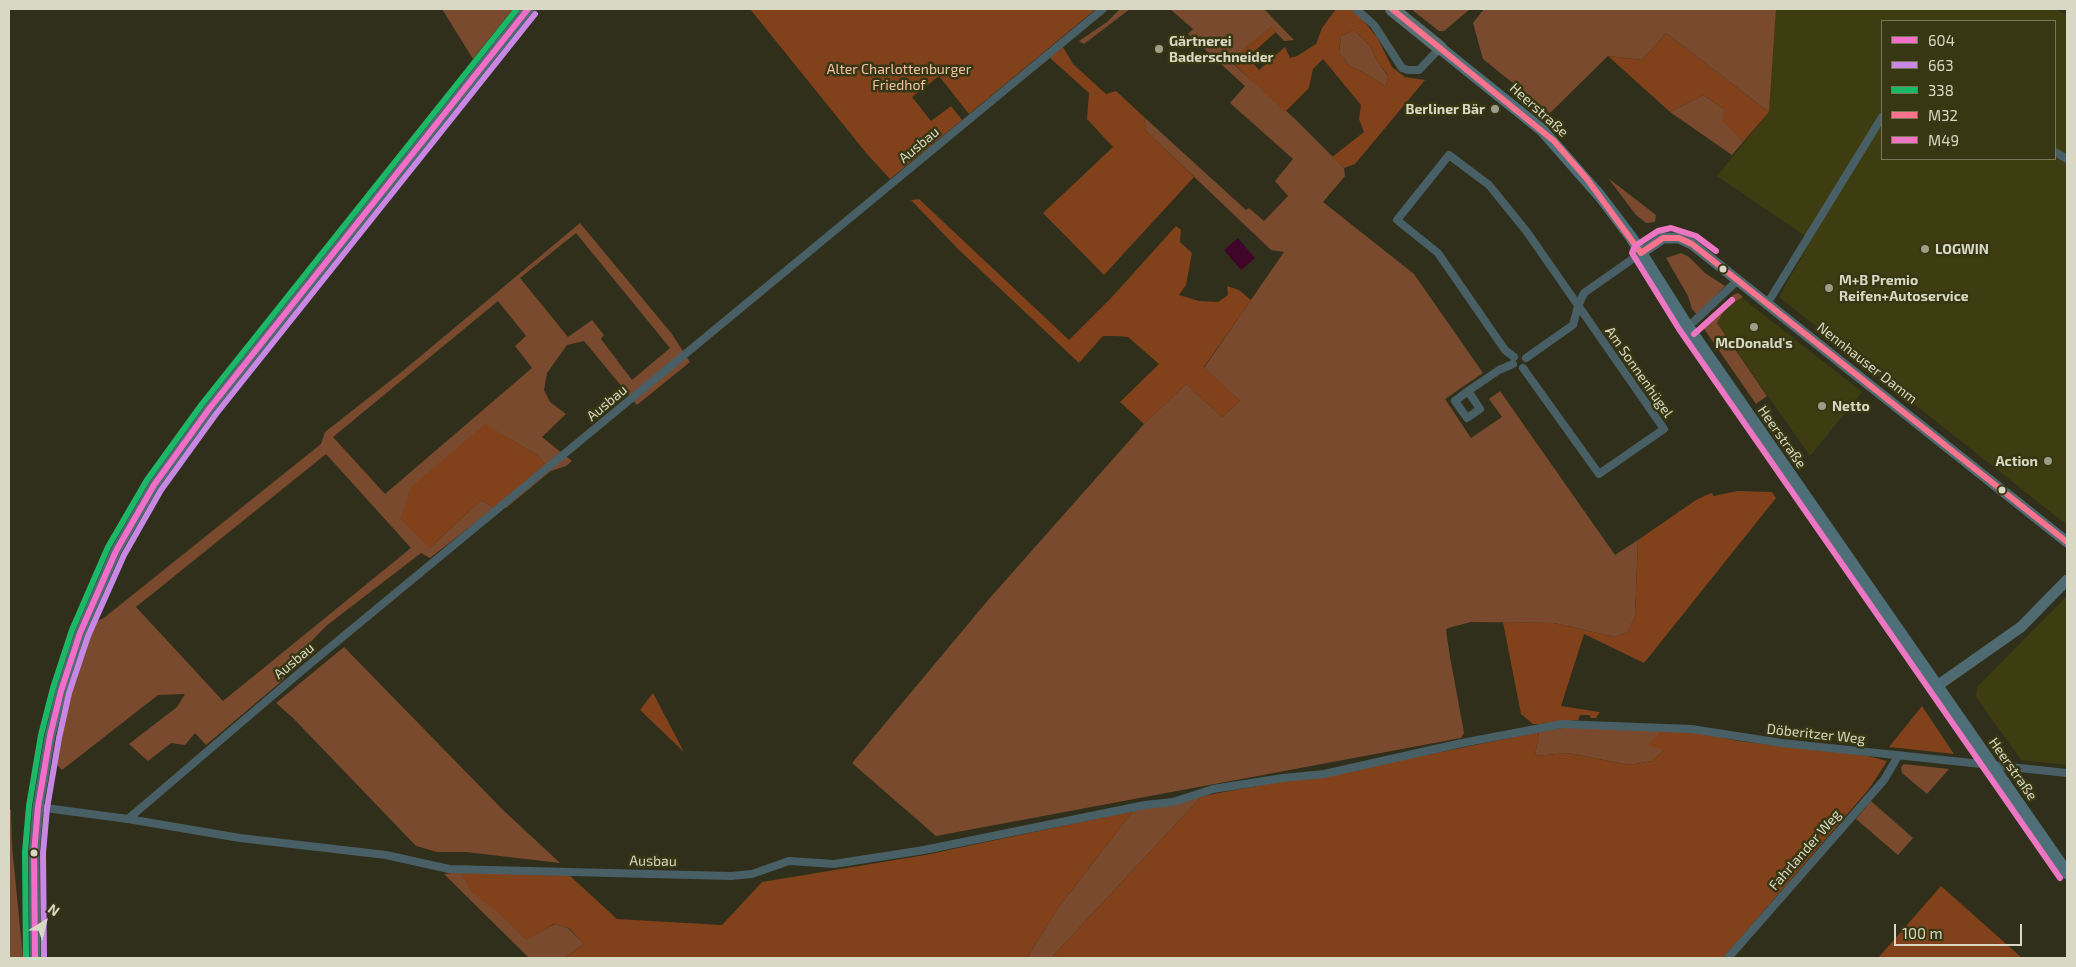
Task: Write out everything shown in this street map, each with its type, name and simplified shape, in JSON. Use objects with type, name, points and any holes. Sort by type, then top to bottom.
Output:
[{"type":"highway","points":[[1392,9],[1440,48]]},
{"type":"main road","points":[[35,958],[32,889],[38,807],[61,691],[80,634],[116,551],[154,485],[209,409],[528,9]]},
{"type":"main road","name":"Heerstraße","points":[[1440,48],[1515,107],[1554,141],[1591,184],[1641,253],[1688,327],[2067,873]]},
{"type":"main road","name":"Nennhauser Damm","points":[[1641,253],[1663,238],[1679,238],[1692,244],[2067,542]]},
{"type":"main road","points":[[1937,686],[2021,627],[2067,580]]},
{"type":"street","name":"Ausbau","points":[[128,819],[290,680],[1103,9]]},
{"type":"street","points":[[1356,9],[1374,25],[1402,68],[1419,70],[1440,48]]},
{"type":"street","points":[[1768,304],[1881,119]]},
{"type":"street","points":[[2056,153],[2067,159]]},
{"type":"street","points":[[1468,391],[1513,361],[1520,354],[1526,358],[1527,364],[1523,368],[1517,368],[1513,361],[1506,350],[1438,253],[1397,220],[1450,155],[1489,185],[1527,232],[1578,306]]},
{"type":"street","points":[[1526,358],[1572,325],[1584,293],[1641,253]]},
{"type":"street","points":[[1688,327],[1738,280]]},
{"type":"street","name":"Am Sonnenhügel","points":[[1523,368],[1599,474],[1664,429],[1578,306]]},
{"type":"street","name":"Döberitzer Weg","points":[[789,861],[834,864],[924,850],[1145,805],[1173,802],[1212,789],[1324,774],[1462,743],[1562,724],[1683,728],[1737,738],[2067,773]]},
{"type":"street","name":"Fahrlander Weg","points":[[1728,958],[1884,780],[1898,756]]},
{"type":"street","name":"Ausbau","points":[[38,807],[128,819],[240,838],[386,855],[449,869],[731,876],[752,874],[789,861]]},
{"type":"shaded area","points":[[442,9],[513,9],[473,59]]},
{"type":"shaded area","points":[[1120,9],[1130,9],[1084,44],[1079,41],[1107,22]]},
{"type":"shaded area","points":[[1170,9],[1264,9],[1294,40],[1284,41],[1271,27],[1230,61],[1293,117],[1344,168],[1345,176],[1323,202],[1414,274],[1483,373],[1445,399],[1471,438],[1502,417],[1489,399],[1500,391],[1615,555],[1638,540],[1635,616],[1628,632],[1615,637],[1554,623],[1471,622],[1448,628],[1446,630],[1450,657],[1464,733],[1461,738],[936,836],[852,763],[989,599],[1144,424],[1186,384],[1222,417],[1240,401],[1204,368],[1284,252],[1271,250],[1146,131],[1144,117],[1246,210],[1249,208],[1264,221],[1288,196],[1275,181],[1293,159],[1230,103],[1245,86],[1188,34],[1193,29]]},
{"type":"shaded area","points":[[1411,9],[1470,9],[1444,31],[1439,31]]},
{"type":"shaded area","points":[[1484,9],[1776,9],[1769,112],[1666,33],[1642,60],[1608,56],[1550,113],[1483,59],[1473,23]]},
{"type":"shaded area","points":[[1776,9],[2055,9],[2067,15],[2067,525],[1779,297],[1811,240],[1717,176],[1769,112]]},
{"type":"shaded area","points":[[1354,30],[1370,46],[1379,64],[1388,76],[1386,87],[1350,66],[1339,53],[1341,36]]},
{"type":"shaded area","points":[[1703,95],[1724,109],[1724,121],[1743,142],[1732,155],[1670,112]]},
{"type":"shaded area","points":[[1608,178],[1656,215],[1655,222],[1646,223],[1636,215]]},
{"type":"shaded area","points":[[580,223],[672,334],[690,362],[637,405],[584,341],[567,345],[547,373],[544,390],[550,402],[566,414],[542,437],[572,461],[566,466],[551,471],[537,455],[501,434],[430,548],[481,500],[494,508],[430,558],[421,553],[326,626],[301,652],[283,680],[206,745],[195,733],[185,745],[171,743],[148,761],[129,744],[177,707],[185,694],[158,695],[62,770],[55,763],[57,739],[76,667],[94,623],[105,617],[321,444],[325,432],[404,370]],"holes":[[[576,233],[670,348],[632,380],[601,339],[604,335],[592,320],[568,337],[520,278]],[[498,301],[526,336],[515,346],[532,368],[385,494],[333,437]],[[326,454],[411,548],[223,701],[136,607]]]},
{"type":"shaded area","points":[[1238,238],[1255,258],[1241,270],[1224,250]]},
{"type":"shaded area","points":[[1681,253],[1689,257],[1705,273],[1725,286],[1697,315],[1692,309],[1688,296],[1666,258]]},
{"type":"shaded area","points":[[1738,293],[1743,297],[1727,306],[1717,323],[1767,396],[1756,404],[1702,326],[1705,320],[1707,322],[1733,295]]},
{"type":"shaded area","points":[[1741,297],[1862,392],[1810,456],[1717,323],[1727,306]]},
{"type":"shaded area","points":[[2067,596],[2067,765],[2021,760],[1976,697],[1977,687]]},
{"type":"shaded area","points":[[344,647],[503,810],[560,863],[466,852],[437,852],[416,846],[293,718],[276,703]]},
{"type":"shaded area","points":[[1568,727],[1661,731],[1664,750],[1652,761],[1629,765],[1568,753],[1535,756],[1539,732]]},
{"type":"shaded area","points":[[1904,764],[1949,769],[1927,794],[1902,773],[1901,767]]},
{"type":"shaded area","points":[[1202,796],[1051,958],[1027,958],[1058,908],[1133,811]]},
{"type":"shaded area","points":[[1871,801],[1913,838],[1898,855],[1856,819]]},
{"type":"shaded area","points":[[9,809],[11,810],[12,846],[23,958],[9,958]]},
{"type":"shaded area","points":[[460,872],[526,939],[555,924],[568,928],[584,944],[565,958],[529,958],[444,874]]},
{"type":"green space","name":"Alter Charlottenburger Friedhof","points":[[750,9],[1096,9],[969,114],[939,76],[912,97],[931,121],[951,106],[962,120],[890,179],[867,154]]},
{"type":"green space","points":[[1336,9],[1352,9],[1377,37],[1392,67],[1405,77],[1425,80],[1355,164],[1344,168],[1332,157],[1364,132],[1359,119],[1361,105],[1323,59],[1313,69],[1309,88],[1285,112],[1230,60],[1271,27],[1276,32],[1248,57],[1259,70],[1285,47],[1290,58],[1297,56],[1316,44],[1322,28]],"holes":[[[1354,30],[1370,46],[1379,64],[1388,75],[1386,87],[1350,66],[1339,53],[1341,36]]]},
{"type":"green space","points":[[1666,33],[1769,112],[1743,142],[1723,121],[1724,109],[1703,95],[1670,112],[1608,56],[1642,60]]},
{"type":"green space","points":[[1063,47],[1073,64],[1106,94],[1116,91],[1144,117],[1146,131],[1194,177],[1104,275],[1043,213],[1113,147],[1087,119],[1089,93],[1049,57]]},
{"type":"green space","points":[[919,199],[1069,340],[1111,298],[1176,226],[1181,230],[1180,242],[1192,253],[1186,285],[1179,295],[1199,301],[1218,302],[1228,295],[1227,286],[1239,290],[1251,300],[1204,367],[1240,401],[1222,417],[1186,384],[1144,424],[1120,402],[1159,364],[1128,337],[1116,336],[1103,336],[1079,363],[957,248],[911,200]]},
{"type":"green space","points":[[485,424],[537,455],[551,471],[506,508],[494,508],[481,500],[430,548],[400,519],[411,487]]},
{"type":"green space","points":[[1737,491],[1772,492],[1776,498],[1644,663],[1584,634],[1561,706],[1600,712],[1596,718],[1591,718],[1589,715],[1580,715],[1578,720],[1533,724],[1521,714],[1503,622],[1554,623],[1615,637],[1628,632],[1635,616],[1638,540],[1696,500],[1711,493],[1714,496]]},
{"type":"green space","points":[[653,693],[684,752],[640,710]]},
{"type":"green space","points":[[1922,706],[1954,754],[1889,747]]},
{"type":"green space","points":[[1661,731],[1690,731],[1738,741],[1868,756],[1887,761],[1869,789],[1723,958],[1051,958],[1202,796],[1421,756],[1539,732],[1535,756],[1568,753],[1629,765],[1652,761],[1664,750],[1648,745]]},
{"type":"green space","points":[[1133,811],[1058,908],[1027,958],[565,958],[584,944],[569,928],[554,924],[527,940],[501,915],[472,893],[460,872],[569,875],[617,919],[722,925],[762,882],[925,855]]},
{"type":"green space","points":[[1941,886],[2022,958],[1878,958]]},
{"type":"transit line","name":"338","points":[[26,958],[25,852],[29,806],[41,735],[53,688],[72,630],[108,547],[147,480],[202,404],[517,9]]},
{"type":"transit line","name":"604","points":[[35,958],[34,853],[38,807],[50,736],[61,691],[80,633],[116,551],[154,485],[209,409],[528,9]]},
{"type":"transit line","name":"M32","points":[[1392,9],[1554,141],[1587,179],[1641,253]]},
{"type":"transit line","name":"663","points":[[44,958],[43,853],[47,808],[59,738],[69,693],[88,636],[124,555],[161,490],[216,414],[535,14]]},
{"type":"transit line","name":"M49","points":[[1716,251],[1696,236],[1671,228],[1658,231],[1635,246],[1632,253],[1679,329],[2060,878]]},
{"type":"transit line","name":"M32","points":[[1641,253],[1663,238],[1679,238],[1692,244],[2067,542]]},
{"type":"transit line","name":"M49","points":[[1694,334],[1732,300]]},
{"type":"place","name":"Gärtnerei Baderschneider","points":[[1159,49]]},
{"type":"place","name":"Berliner Bär","points":[[1495,109]]},
{"type":"place","name":"LOGWIN","points":[[1925,249]]},
{"type":"place","name":"M+B Premio Reifen+Autoservice","points":[[1829,288]]},
{"type":"place","name":"McDonald's","points":[[1754,327]]},
{"type":"place","name":"Netto","points":[[1822,406]]},
{"type":"place","name":"Action","points":[[2048,461]]}]
